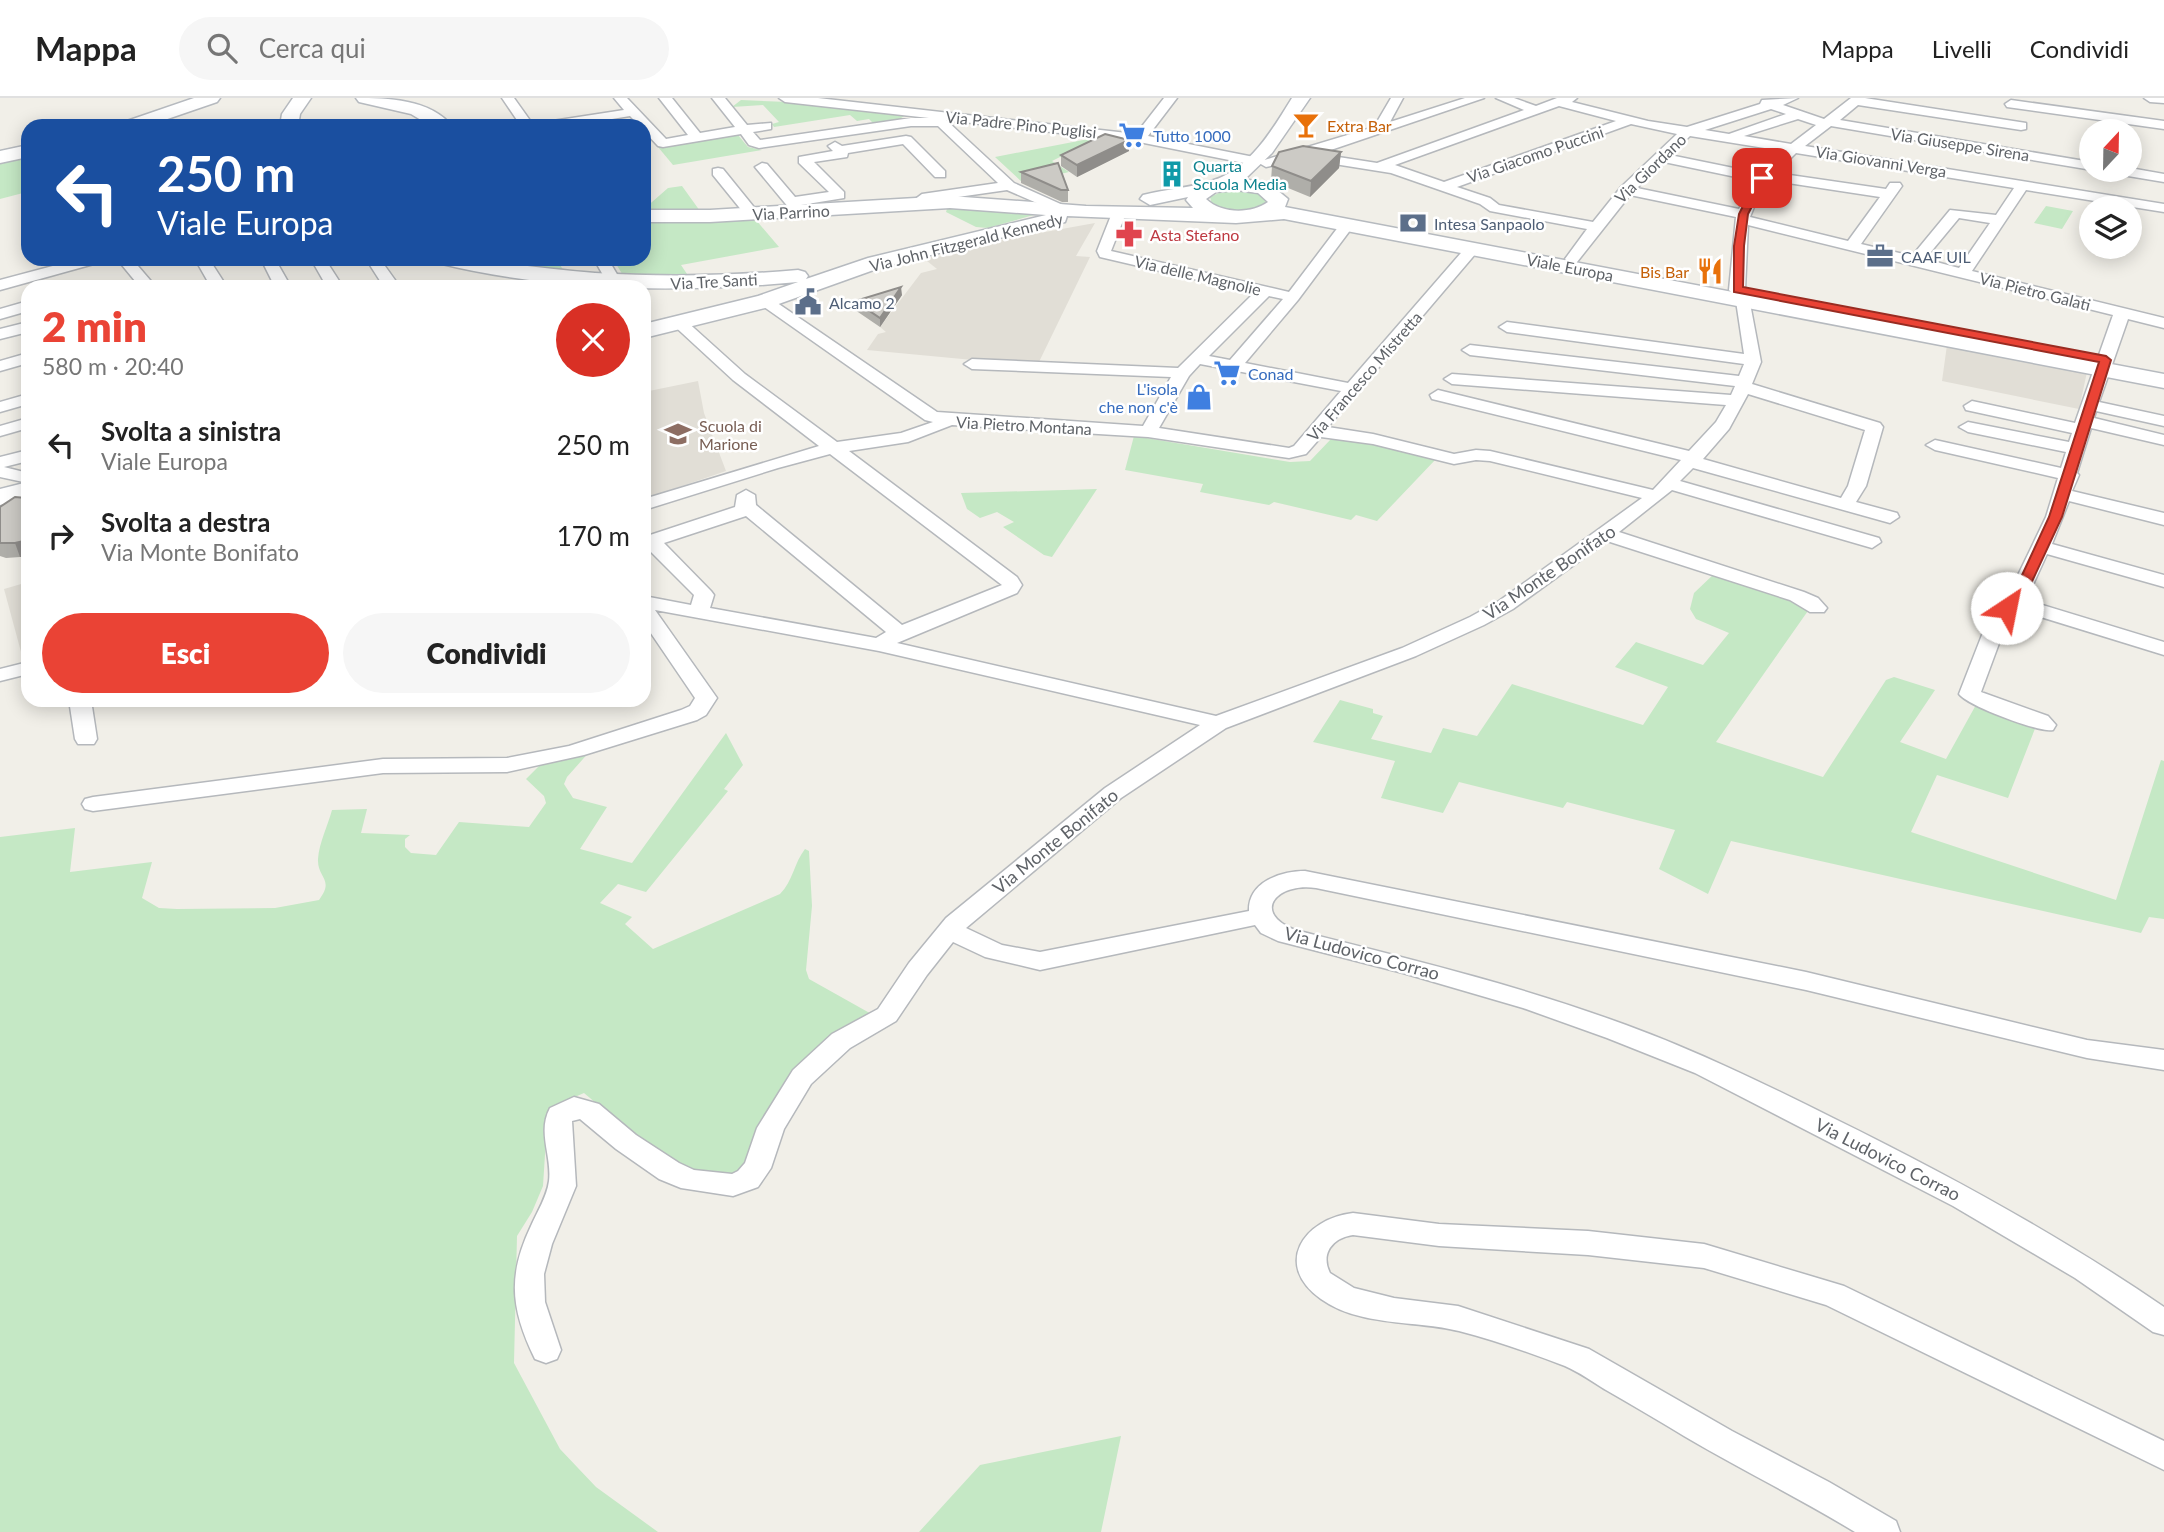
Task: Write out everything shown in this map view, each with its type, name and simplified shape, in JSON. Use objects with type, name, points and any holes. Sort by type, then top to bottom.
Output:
[{"type":"street","points":[[150,119],[211,98]]},
{"type":"street","points":[[289,119],[294,107],[303,98]]},
{"type":"street","points":[[365,98],[417,110],[439,119]]},
{"type":"street","points":[[411,98],[439,107],[447,119]]},
{"type":"street","points":[[508,98],[523,119]]},
{"type":"street","points":[[620,98],[640,119]]},
{"type":"street","points":[[665,98],[696,137]]},
{"type":"street","points":[[718,98],[743,130],[759,144],[941,122],[1009,186],[1060,209]]},
{"type":"street","name":"Via Padre Pino Puglisi","points":[[785,98],[1139,138],[1260,162]]},
{"type":"street","points":[[911,112],[926,98]]},
{"type":"street","points":[[1139,138],[1171,98]]},
{"type":"street","points":[[1229,215],[1199,205],[1197,195],[1240,176],[1260,162],[1301,98]]},
{"type":"street","points":[[1380,129],[1396,98]]},
{"type":"street","points":[[1260,162],[1302,155],[1462,100],[1478,98]]},
{"type":"street","points":[[1502,98],[1538,111]]},
{"type":"street","points":[[1380,166],[1571,98]]},
{"type":"street","name":"Via Giuseppe Sirena","points":[[1753,98],[1828,123],[1875,130],[1964,160],[2046,174],[2079,168]]},
{"type":"street","name":"Via Giordano","points":[[1572,259],[1626,190],[1686,131],[1792,98]]},
{"type":"street","points":[[2150,98],[2164,99]]},
{"type":"street","points":[[1745,383],[1739,246],[1744,216],[1763,177],[1858,99],[2021,126]]},
{"type":"street","name":"Via Giovanni Verga","points":[[1557,102],[1628,121],[1909,166],[1964,160],[2023,185],[2046,174],[2164,208]]},
{"type":"street","points":[[2011,104],[2164,125]]},
{"type":"street","points":[[1875,130],[1892,106]]},
{"type":"street","points":[[590,119],[634,112]]},
{"type":"street","points":[[1728,137],[1799,114]]},
{"type":"street","name":"Via Giacomo Puccini","points":[[1443,187],[1628,121]]},
{"type":"street","points":[[651,132],[663,143],[766,126]]},
{"type":"street","points":[[762,167],[796,207],[839,195],[804,160],[842,154],[825,135]]},
{"type":"street","points":[[839,150],[906,140],[940,174]]},
{"type":"street","points":[[0,157],[21,152]]},
{"type":"street","points":[[1302,155],[1380,166],[1485,201],[1495,208],[1597,227]]},
{"type":"street","points":[[1661,157],[1763,177],[1889,194]]},
{"type":"street","points":[[1260,162],[1260,181],[1269,200]]},
{"type":"street","points":[[1852,246],[1909,166]]},
{"type":"street","points":[[718,172],[752,214]]},
{"type":"street","points":[[2142,174],[2164,178]]},
{"type":"street","points":[[1214,186],[1242,184],[1269,200]]},
{"type":"street","points":[[1963,273],[2023,185]]},
{"type":"street","points":[[968,238],[922,204],[921,200],[1009,186]]},
{"type":"street","name":"Via John Fitzgerald Kennedy","points":[[651,329],[765,301],[874,262],[968,238],[1214,186]]},
{"type":"street","name":"Via Pietro Galati","points":[[1626,190],[1744,216],[1852,246],[2164,323]]},
{"type":"street","name":"Via John Fitzgerald Kennedy","points":[[1086,212],[1229,215],[1269,200]]},
{"type":"street","name":"Viale Europa","points":[[1269,200],[1284,213],[1472,249],[1741,295],[2104,364],[2164,371]]},
{"type":"street","name":"Viale Europa","points":[[1269,200],[1741,295]]},
{"type":"street","name":"Via Parrino","points":[[651,215],[752,214],[796,207],[986,203],[1086,212]]},
{"type":"street","points":[[1916,261],[1955,213],[1964,212],[2001,220]]},
{"type":"street","name":"Via delle Magnolie","points":[[1119,213],[1105,254],[1293,297]]},
{"type":"street","points":[[1233,367],[1293,297],[1347,225]]},
{"type":"street","name":"Via Francesco Mistretta","points":[[1148,432],[1289,453],[1300,450],[1472,249]]},
{"type":"street","points":[[0,285],[69,266]]},
{"type":"street","points":[[130,266],[142,280]]},
{"type":"street","name":"Via Tre Santi","points":[[470,266],[603,280]]},
{"type":"street","name":"Via Tre Santi","points":[[651,282],[716,283],[858,269]]},
{"type":"street","points":[[39,274],[45,280]]},
{"type":"street","points":[[1148,432],[1182,373],[1265,291]]},
{"type":"street","points":[[765,301],[931,416],[949,420]]},
{"type":"street","points":[[0,314],[21,308]]},
{"type":"street","points":[[2045,725],[1970,694],[1999,617],[2015,603],[2064,494],[2122,313]]},
{"type":"street","points":[[678,322],[739,377],[1010,580],[1010,589],[899,633],[879,645]]},
{"type":"street","points":[[1507,327],[1745,383],[1874,427],[1857,486],[1845,505]]},
{"type":"street","points":[[0,334],[21,329]]},
{"type":"street","points":[[1470,350],[1745,383]]},
{"type":"street","points":[[1195,358],[1354,389]]},
{"type":"street","points":[[0,366],[21,360]]},
{"type":"street","points":[[972,364],[1182,373]]},
{"type":"street","name":"Viale Europa","points":[[2104,364],[2164,381]]},
{"type":"street","points":[[1451,379],[1745,383]]},
{"type":"street","name":"Via Monte Bonifato","points":[[546,1350],[529,1302],[528,1272],[534,1248],[561,1186],[559,1115],[574,1107],[589,1111],[669,1171],[691,1180],[714,1185],[741,1183],[757,1168],[771,1128],[802,1077],[841,1041],[887,1015],[918,969],[951,929],[1112,793],[1219,723],[1409,652],[1506,605],[1663,490],[1723,425],[1745,383]]},
{"type":"street","points":[[1438,395],[1693,460],[1890,517]]},
{"type":"street","points":[[0,407],[21,401]]},
{"type":"street","points":[[1972,406],[2086,419],[2164,421]]},
{"type":"street","points":[[2086,419],[2164,440]]},
{"type":"street","name":"Via Pietro Montana","points":[[651,503],[814,452],[907,435],[939,427],[949,420],[1148,432]]},
{"type":"street","points":[[0,431],[21,425]]},
{"type":"street","points":[[1968,427],[2077,449]]},
{"type":"street","points":[[1317,431],[1373,439],[1454,459],[1476,455],[1490,456],[1663,490],[1872,542]]},
{"type":"street","points":[[1936,445],[2070,475]]},
{"type":"street","points":[[0,463],[21,457]]},
{"type":"street","points":[[0,472],[21,476]]},
{"type":"street","points":[[741,475],[747,507],[899,633]]},
{"type":"street","points":[[0,497],[21,492]]},
{"type":"street","points":[[2064,494],[2164,519]]},
{"type":"street","points":[[651,541],[743,511],[747,507]]},
{"type":"street","points":[[1606,534],[1797,596],[1817,608]]},
{"type":"street","points":[[651,545],[699,588],[704,596],[699,611]]},
{"type":"street","points":[[2042,547],[2164,581]]},
{"type":"street","points":[[651,603],[879,645],[1219,723]]},
{"type":"street","points":[[2015,603],[2164,649]]},
{"type":"street","points":[[93,804],[237,784],[334,775],[383,766],[413,765],[447,769],[510,764],[607,741],[689,715],[698,710],[706,698],[651,618]]},
{"type":"street","points":[[0,675],[21,670]]},
{"type":"street","points":[[86,707],[86,739]]},
{"type":"street","name":"Via Ludovico Corrao","points":[[2164,1060],[2087,1049],[1806,981],[1332,884],[1302,879],[1276,884],[1261,900],[1262,916],[1271,927],[1283,934],[1427,970],[1570,1016],[1659,1047],[1729,1078],[1954,1192],[2114,1287],[2164,1323]]},
{"type":"street","points":[[951,929],[967,941],[998,953],[1017,959],[1040,961],[1262,916]]},
{"type":"street","points":[[1884,1532],[1818,1492],[1721,1441],[1578,1358],[1458,1318],[1394,1310],[1347,1299],[1320,1281],[1313,1268],[1312,1255],[1316,1243],[1325,1233],[1338,1226],[1353,1224],[1439,1235],[1588,1243],[1704,1256],[1833,1295],[2164,1457]]},
{"type":"shaded area","points":[[1095,223],[1076,256],[1090,257],[1037,366],[867,350],[878,334],[886,332],[880,327],[921,273],[937,269],[927,261],[929,257],[952,256],[956,248]]},
{"type":"shaded area","points":[[1947,345],[2087,372],[2079,409],[1942,381]]},
{"type":"shaded area","name":"Scuola di Marione","points":[[698,381],[704,413],[726,471],[651,497],[651,391]]},
{"type":"shaded area","points":[[21,584],[21,652],[4,589]]},
{"type":"green space","points":[[741,100],[788,102],[906,115],[896,121],[874,124],[869,119],[857,121],[850,115],[774,127],[772,124],[779,122],[763,105],[732,107]]},
{"type":"green space","points":[[738,135],[748,147],[762,150],[673,165],[658,147]]},
{"type":"green space","points":[[1099,137],[1066,159],[1060,157],[1052,161],[1069,172],[1023,183],[995,157]]},
{"type":"green space","points":[[21,155],[21,194],[0,199],[0,160]]},
{"type":"green space","points":[[682,186],[700,211],[651,209],[651,203],[668,188]]},
{"type":"green space","points":[[1228,189],[1254,192],[1267,201],[1255,208],[1241,211],[1212,204],[1210,197]]},
{"type":"green space","points":[[2046,206],[2073,211],[2062,229],[2034,223]]},
{"type":"green space","points":[[954,207],[1037,214],[988,228],[976,227],[946,212]]},
{"type":"green space","points":[[756,220],[779,247],[681,265],[691,280],[624,277],[617,266],[651,266],[651,222]]},
{"type":"green space","points":[[530,266],[561,266],[563,270]]},
{"type":"green space","points":[[1134,436],[1290,462],[1310,461],[1331,439],[1347,437],[1436,459],[1377,521],[1356,515],[1351,520],[1274,502],[1269,505],[1200,492],[1203,484],[1125,470]]},
{"type":"green space","points":[[1097,489],[1052,557],[1044,555],[1003,527],[1014,522],[997,512],[980,518],[967,509],[961,493]]},
{"type":"green space","points":[[1715,573],[1793,596],[1810,608],[1716,742],[1823,777],[1886,680],[1894,677],[1935,690],[1900,742],[1946,759],[1977,703],[2036,726],[2008,798],[1937,775],[1911,832],[2116,900],[2161,760],[2164,761],[2164,919],[2149,917],[2141,933],[1731,841],[1708,894],[1659,869],[1675,830],[1567,802],[1563,808],[1459,782],[1443,813],[1381,798],[1395,761],[1313,742],[1340,700],[1373,709],[1373,713],[1383,716],[1371,739],[1431,753],[1443,728],[1477,736],[1512,684],[1643,725],[1668,687],[1615,667],[1636,642],[1703,665],[1729,633],[1696,619],[1690,609],[1694,593]]},
{"type":"green space","points":[[726,733],[743,765],[724,789],[728,791],[646,892],[618,884],[600,903],[632,917],[625,924],[653,949],[780,894],[805,849],[809,851],[812,906],[806,970],[809,979],[875,1016],[820,1053],[746,1165],[725,1177],[699,1175],[664,1157],[584,1093],[554,1106],[547,1123],[543,1186],[532,1212],[517,1236],[514,1363],[560,1449],[596,1487],[658,1532],[0,1532],[0,837],[75,828],[70,872],[152,862],[142,898],[159,908],[275,908],[319,900],[324,893],[325,883],[318,859],[332,810],[367,809],[361,833],[410,835],[405,839],[405,847],[411,853],[436,855],[459,822],[529,827],[546,803],[544,796],[526,779],[540,765],[591,750],[564,784],[573,798],[607,807],[580,849],[632,863]]},
{"type":"green space","points":[[1121,1436],[1101,1532],[919,1532],[980,1465]]},
{"type":"building","points":[[1105,134],[1129,140],[1077,165],[1061,155]]},
{"type":"building","points":[[1303,146],[1341,152],[1311,181],[1272,166],[1279,152]]},
{"type":"building","points":[[1058,163],[1068,190],[1061,190],[1021,172]]},
{"type":"building","points":[[901,287],[880,318],[855,301]]},
{"type":"building","points":[[15,497],[21,498],[21,542],[0,543],[0,507]]},
{"type":"place","name":"Extra Bar","points":[[1306,125]]},
{"type":"place","name":"Tutto 1000","points":[[1132,135]]},
{"type":"place","name":"Quarta Scuola Media","points":[[1172,174]]},
{"type":"place","name":"Intesa Sanpaolo","points":[[1413,223]]},
{"type":"place","name":"Asta Stefano","points":[[1129,234]]},
{"type":"place","name":"CAAF UIL","points":[[1880,256]]},
{"type":"place","name":"Bis Bar","points":[[1710,271]]},
{"type":"place","name":"Alcamo 2","points":[[808,302]]},
{"type":"place","name":"Conad","points":[[1227,373]]},
{"type":"place","name":"L'isola che non c'è","points":[[1199,397]]},
{"type":"place","name":"Scuola di Marione","points":[[678,434]]},
{"type":"route","points":[[1762,178],[1744,214],[1737,290],[2106,360],[2084,421],[2056,517],[2015,603],[2007,608]]}]
